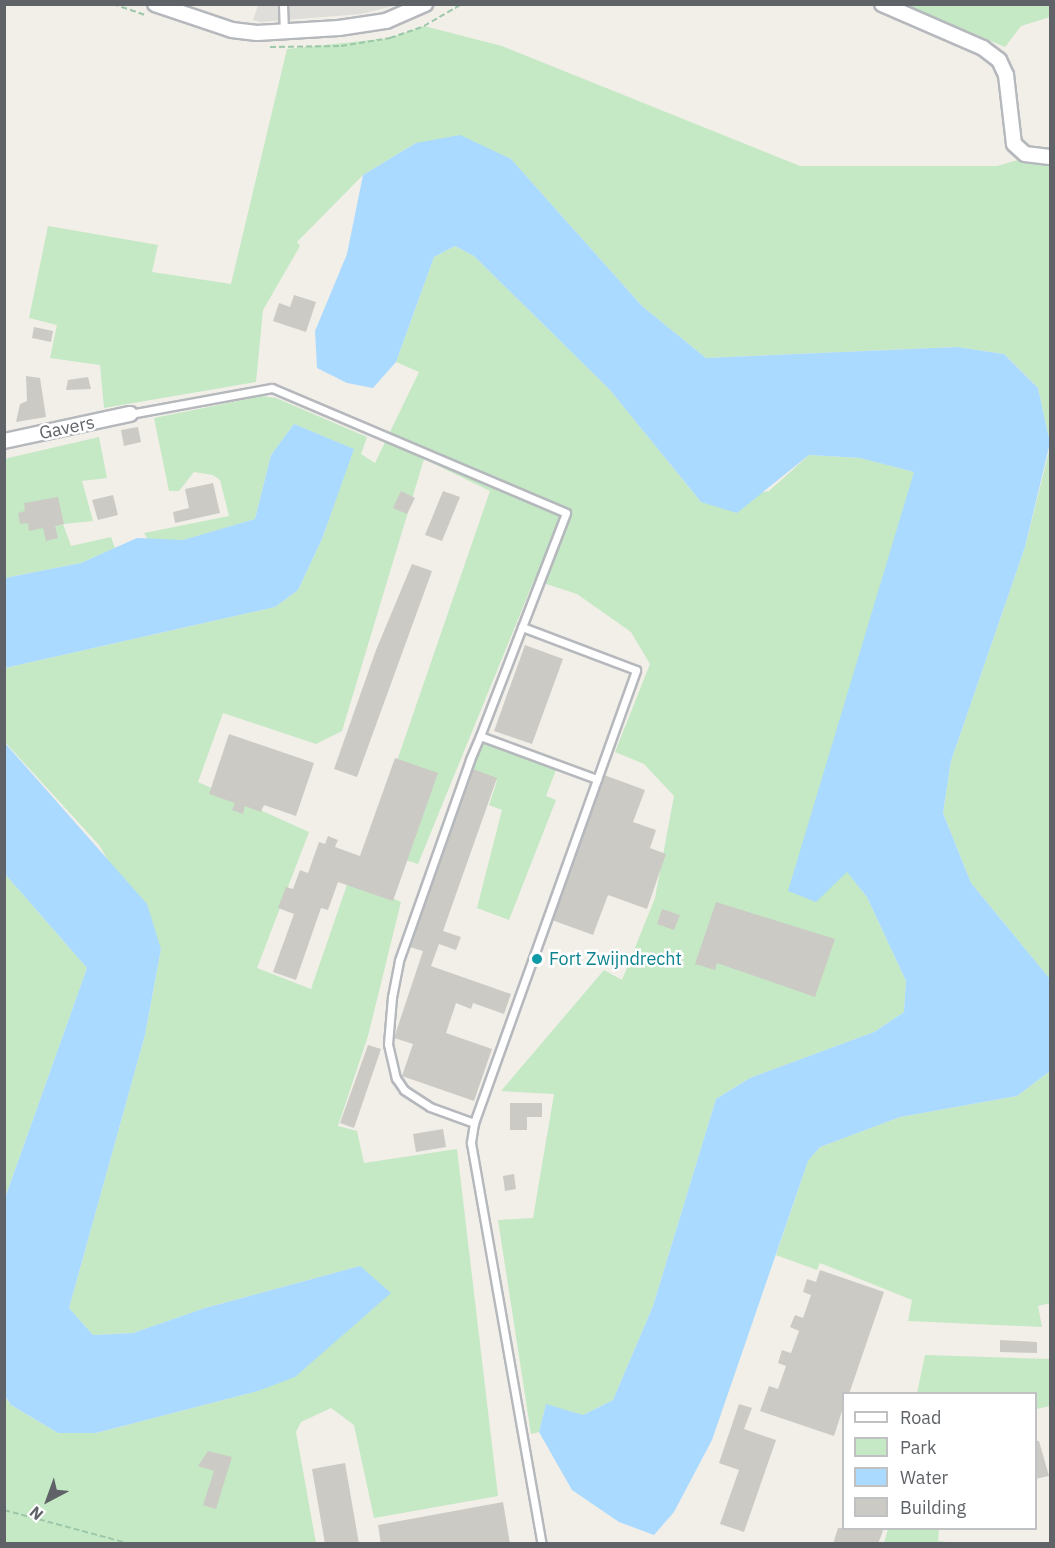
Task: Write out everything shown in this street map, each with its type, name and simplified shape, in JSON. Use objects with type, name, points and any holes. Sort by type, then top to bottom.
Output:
[{"type":"street","points":[[155,4],[232,30],[284,33],[386,21],[425,4]]},
{"type":"street","points":[[882,4],[983,48],[999,60],[1006,75],[1014,144],[1025,154],[1050,157]]},
{"type":"street","name":"Gavers","points":[[4,441],[130,414]]},
{"type":"lane","points":[[283,4],[284,33]]},
{"type":"lane","points":[[130,414],[272,388],[566,513],[480,736],[399,962],[388,1044],[390,1064],[404,1090],[430,1107],[474,1123]]},
{"type":"lane","points":[[522,627],[636,670],[474,1123],[471,1143],[542,1544]]},
{"type":"lane","points":[[480,736],[597,779]]},
{"type":"path","points":[[4,1510],[131,1544]]},
{"type":"shaded area","points":[[258,5],[397,5],[361,14],[261,22],[253,20]]},
{"type":"green space","points":[[907,5],[1050,5],[1050,17],[1021,26],[1005,47]]},
{"type":"green space","points":[[424,26],[502,46],[800,166],[997,166],[1021,159],[1050,165],[1050,443],[1038,388],[1004,354],[957,347],[706,358],[642,306],[511,159],[416,143],[363,175],[297,242],[300,246],[263,310],[256,382],[104,408],[100,365],[50,358],[57,325],[29,318],[48,226],[158,245],[152,272],[231,284],[287,49],[390,38]]},
{"type":"green space","points":[[455,246],[474,256],[610,390],[701,502],[769,491],[809,455],[860,458],[915,472],[789,891],[847,871],[867,897],[906,981],[904,1012],[874,1032],[750,1078],[716,1099],[653,1306],[613,1400],[583,1415],[546,1405],[539,1432],[531,1434],[498,1220],[533,1218],[554,1094],[501,1091],[604,970],[622,980],[655,898],[674,796],[644,764],[615,752],[650,664],[631,632],[577,594],[534,580],[418,864],[367,848],[490,491],[424,459],[342,731],[316,744],[223,713],[198,782],[309,832],[257,968],[311,989],[349,879],[401,902],[368,1036],[338,1126],[357,1131],[364,1163],[457,1149],[498,1496],[374,1518],[354,1425],[331,1408],[301,1422],[296,1432],[316,1543],[5,1543],[4,1396],[11,1405],[58,1433],[96,1433],[258,1391],[360,1266],[205,1308],[133,1333],[93,1335],[69,1308],[145,1035],[161,949],[99,845],[5,742],[5,668],[275,607],[298,590],[322,539],[353,449],[294,424],[271,455],[255,519],[184,540],[148,540],[144,533],[229,516],[220,480],[213,475],[194,472],[179,491],[169,491],[154,418],[248,399],[247,394],[276,398],[367,437],[361,454],[375,463],[419,372],[396,362],[434,257]]},
{"type":"green space","points":[[99,437],[107,478],[82,481],[93,521],[63,524],[71,546],[111,537],[115,548],[81,563],[5,578],[4,459]]},
{"type":"green space","points":[[1050,447],[1050,979],[971,883],[943,813],[951,761],[1025,547]]},
{"type":"green space","points":[[479,741],[556,770],[546,796],[556,800],[509,920],[477,908],[502,810],[489,805],[497,781],[471,772]]},
{"type":"green space","points":[[5,874],[87,968],[5,1198]]},
{"type":"green space","points":[[1050,1071],[1050,1303],[1038,1306],[1042,1327],[908,1321],[912,1300],[820,1263],[817,1270],[776,1255],[808,1161],[820,1147],[900,1117],[1017,1096]]},
{"type":"green space","points":[[925,1355],[1050,1359],[1050,1406],[1037,1409],[1037,1392],[917,1392]]},
{"type":"green space","points":[[888,1530],[939,1530],[938,1541],[957,1543],[884,1543]]},
{"type":"water","points":[[460,135],[511,159],[642,306],[706,358],[957,347],[1004,354],[1038,388],[1050,443],[1025,547],[951,761],[943,813],[971,883],[1050,979],[1050,1071],[1017,1096],[900,1117],[820,1147],[808,1161],[712,1440],[674,1512],[654,1535],[619,1522],[572,1490],[539,1432],[546,1404],[583,1415],[613,1400],[653,1306],[716,1099],[750,1078],[874,1032],[904,1012],[906,981],[867,897],[847,872],[816,902],[788,891],[914,472],[860,458],[809,455],[737,513],[701,502],[610,390],[474,256],[455,246],[434,257],[396,362],[373,388],[347,383],[317,368],[315,331],[347,254],[363,175],[416,143]]},
{"type":"water","points":[[294,424],[354,449],[322,539],[298,590],[275,607],[5,668],[5,578],[81,563],[137,538],[183,540],[255,519],[271,455]]},
{"type":"water","points":[[5,743],[147,904],[161,949],[145,1035],[69,1308],[93,1335],[133,1333],[205,1308],[360,1266],[391,1293],[295,1377],[258,1391],[96,1433],[58,1433],[11,1405],[5,1396],[5,1198],[87,968],[5,874]]},
{"type":"building","points":[[294,295],[316,302],[306,332],[273,321],[279,303],[290,307]]},
{"type":"building","points":[[34,327],[53,331],[51,342],[32,338]]},
{"type":"building","points":[[26,376],[40,378],[46,417],[16,422],[20,404],[27,401]]},
{"type":"building","points":[[88,377],[91,389],[66,390],[68,380]]},
{"type":"building","points":[[138,427],[141,442],[124,446],[121,430]]},
{"type":"building","points":[[213,483],[220,513],[175,523],[173,512],[189,508],[185,489]]},
{"type":"building","points":[[401,491],[415,498],[407,514],[393,508]]},
{"type":"building","points":[[443,491],[460,497],[442,541],[425,535]]},
{"type":"building","points":[[113,495],[118,515],[98,520],[92,500]]},
{"type":"building","points":[[58,497],[64,524],[55,526],[58,538],[46,541],[43,528],[29,531],[28,523],[20,524],[18,513],[25,511],[24,503]]},
{"type":"building","points":[[412,564],[432,571],[357,777],[334,769],[376,650]]},
{"type":"building","points":[[525,645],[563,659],[532,744],[494,731]]},
{"type":"building","points":[[229,734],[314,763],[296,816],[264,805],[261,812],[245,806],[243,814],[232,810],[235,803],[209,794]]},
{"type":"building","points":[[395,758],[438,773],[393,901],[338,882],[328,910],[321,908],[296,980],[273,972],[294,914],[278,908],[286,887],[293,889],[300,870],[308,873],[319,842],[325,844],[328,836],[338,840],[335,847],[360,856]]},
{"type":"building","points":[[473,769],[497,778],[443,931],[461,937],[456,950],[439,944],[431,966],[511,994],[504,1014],[473,1003],[471,1009],[456,1003],[446,1033],[492,1049],[474,1101],[402,1076],[413,1044],[394,1038],[423,951],[410,947]]},
{"type":"building","points":[[604,775],[645,790],[633,822],[656,830],[650,848],[666,854],[647,909],[608,895],[593,935],[552,920]]},
{"type":"building","points":[[716,902],[835,939],[815,997],[717,963],[715,970],[695,964]]},
{"type":"building","points":[[662,909],[680,915],[674,930],[657,924]]},
{"type":"building","points":[[368,1045],[381,1049],[354,1128],[340,1123]]},
{"type":"building","points":[[510,1103],[542,1103],[542,1117],[527,1117],[527,1130],[510,1130]]},
{"type":"building","points":[[443,1129],[446,1147],[416,1152],[413,1134]]},
{"type":"building","points":[[514,1174],[516,1189],[505,1191],[503,1176]]},
{"type":"building","points":[[820,1270],[884,1292],[850,1392],[842,1392],[842,1411],[834,1436],[760,1411],[769,1386],[778,1389],[786,1366],[778,1363],[782,1350],[791,1353],[799,1331],[790,1327],[795,1315],[803,1318],[811,1295],[803,1292],[807,1279],[816,1282]]},
{"type":"building","points":[[1000,1340],[1037,1342],[1037,1353],[1000,1352]]},
{"type":"building","points":[[739,1404],[752,1408],[744,1429],[776,1440],[744,1532],[720,1524],[739,1470],[719,1463]]},
{"type":"building","points":[[1037,1441],[1039,1441],[1049,1476],[1037,1479]]},
{"type":"building","points":[[208,1451],[232,1457],[216,1509],[203,1505],[214,1471],[198,1466]]},
{"type":"building","points":[[345,1463],[359,1544],[325,1544],[312,1469]]},
{"type":"building","points":[[503,1502],[510,1544],[381,1544],[378,1525]]},
{"type":"building","points":[[838,1528],[842,1530],[883,1530],[878,1544],[833,1544]]},
{"type":"place","name":"Fort Zwijndrecht","points":[[537,959]]}]
